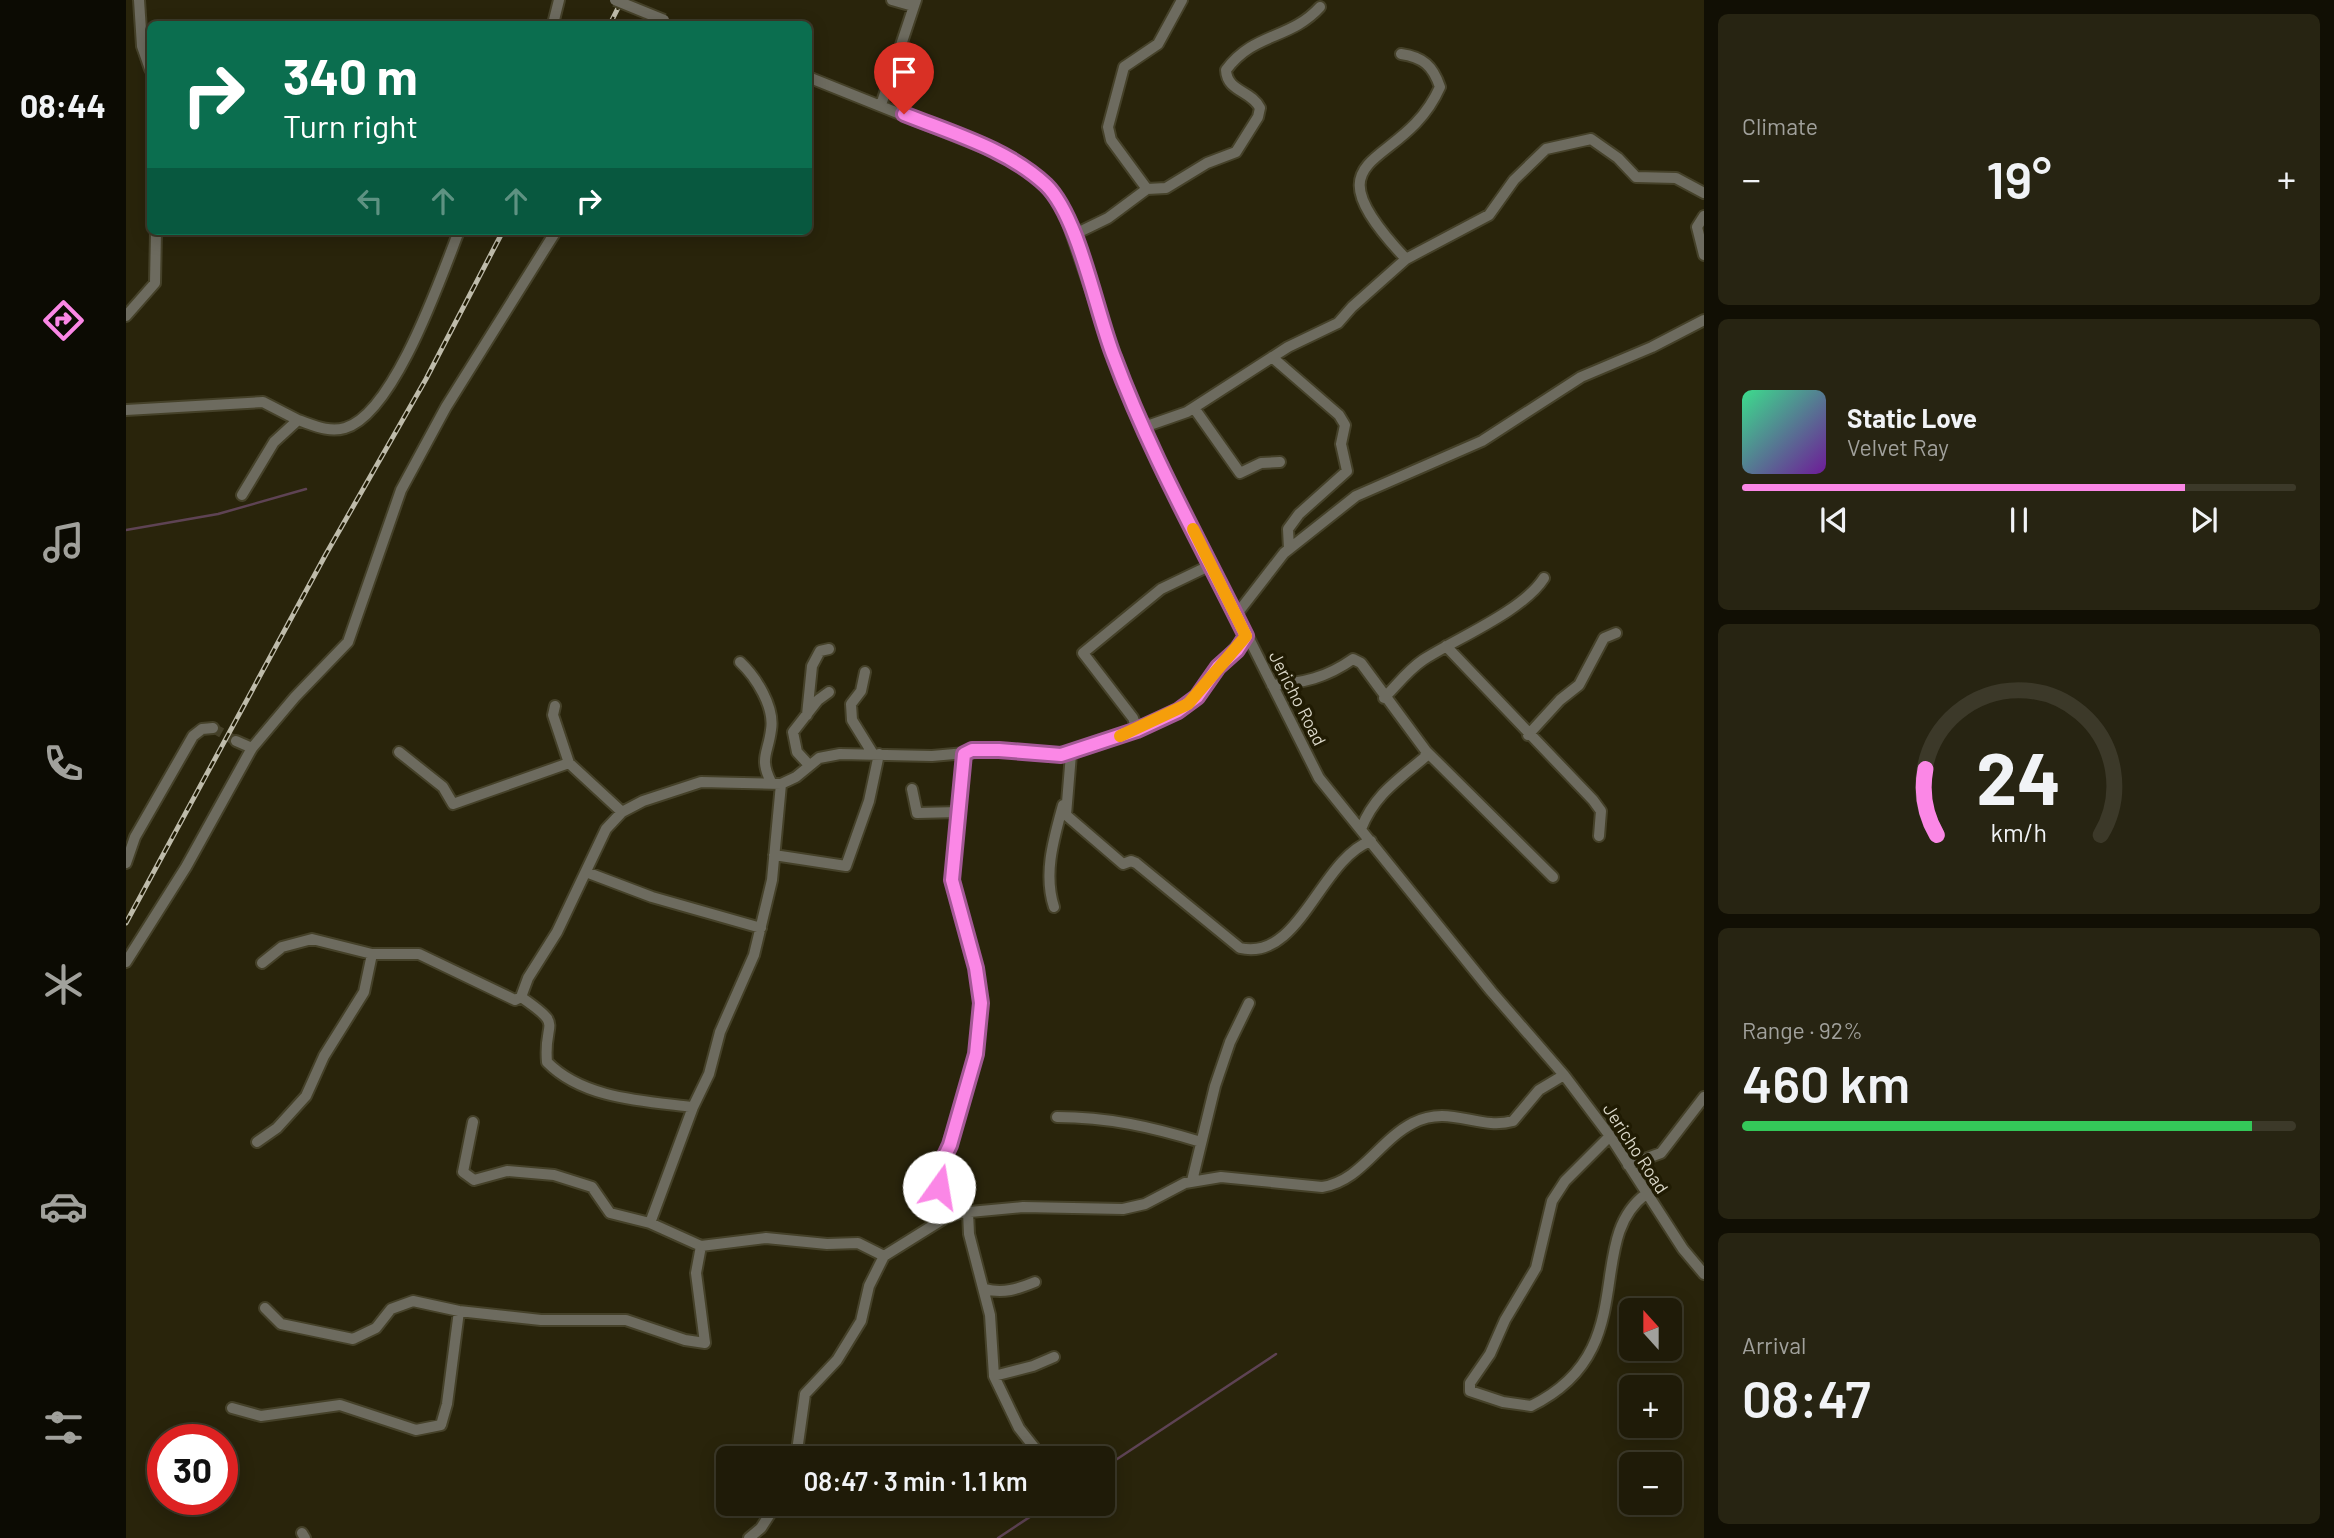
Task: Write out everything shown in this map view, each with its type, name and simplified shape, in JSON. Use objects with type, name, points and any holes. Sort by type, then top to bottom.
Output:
[{"type":"street","points":[[139,0],[142,46],[147,60]]},
{"type":"street","points":[[554,21],[559,0]]},
{"type":"street","points":[[615,0],[667,21]]},
{"type":"street","points":[[881,105],[914,3],[892,0]]},
{"type":"street","points":[[1147,189],[1111,140],[1108,127],[1124,67],[1158,44],[1182,0]]},
{"type":"street","points":[[1073,235],[1108,218],[1147,189],[1166,188],[1207,163],[1236,152],[1258,117],[1260,108],[1251,97],[1233,87],[1226,70],[1244,50],[1302,26],[1320,7]]},
{"type":"street","points":[[1401,54],[1422,59],[1432,67],[1440,87],[1434,100],[1401,136],[1363,169],[1357,179],[1363,202],[1373,222],[1406,259]]},
{"type":"street","name":"Jericho Road","points":[[812,79],[995,152],[1027,169],[1061,203],[1114,358],[1164,477],[1212,565],[1319,778],[1491,991],[1564,1075],[1610,1136],[1646,1194],[1704,1274]]},
{"type":"street","points":[[1144,427],[1194,408],[1272,358],[1338,323],[1406,259],[1489,215],[1514,180],[1546,149],[1566,142],[1591,139],[1618,158],[1636,177],[1676,178],[1704,193]]},
{"type":"street","points":[[1704,216],[1697,227],[1704,255]]},
{"type":"street","points":[[126,316],[155,283],[156,235]]},
{"type":"street","points":[[127,406],[262,402],[298,420],[336,430],[358,423],[369,413],[404,361],[457,235]]},
{"type":"street","points":[[126,962],[186,867],[252,748],[295,696],[348,642],[401,490],[446,407],[554,235]]},
{"type":"street","points":[[1236,615],[1269,569],[1289,549],[1356,496],[1482,441],[1581,377],[1652,347],[1704,320]]},
{"type":"street","points":[[1272,358],[1339,415],[1345,425],[1341,444],[1347,471],[1298,514],[1288,529],[1289,549]]},
{"type":"street","points":[[1194,408],[1240,473],[1261,463],[1280,463]]},
{"type":"street","points":[[242,495],[274,442],[298,420]]},
{"type":"street","points":[[1137,730],[1133,718],[1083,653],[1161,589],[1212,565]]},
{"type":"street","points":[[1384,698],[1420,662],[1506,611],[1538,588],[1544,578]]},
{"type":"street","points":[[1528,735],[1560,700],[1579,685],[1604,638],[1615,633]]},
{"type":"street","points":[[521,997],[527,978],[557,932],[606,829],[622,812],[689,784],[776,783],[796,778],[819,758],[840,754],[932,756],[964,754],[972,750],[999,750],[1071,754],[1137,730],[1178,711],[1197,697],[1218,667],[1237,650],[1246,636]]},
{"type":"street","points":[[1446,646],[1528,735],[1557,761],[1601,811],[1600,836]]},
{"type":"street","points":[[807,715],[812,666],[820,651],[829,649]]},
{"type":"street","points":[[1272,685],[1309,682],[1336,671],[1353,659],[1361,663],[1384,698],[1426,751],[1553,877]]},
{"type":"street","points":[[650,1223],[693,1107],[709,1074],[720,1032],[754,956],[772,880],[776,783],[763,764],[772,726],[759,686],[740,662]]},
{"type":"street","points":[[774,855],[846,866],[869,801],[876,754],[852,720],[851,705],[861,691],[865,672]]},
{"type":"street","points":[[809,765],[797,752],[793,732],[830,692]]},
{"type":"street","points":[[555,706],[553,715],[569,763],[622,812]]},
{"type":"street","points":[[126,863],[135,837],[193,736],[202,729],[213,728]]},
{"type":"street","points":[[236,741],[252,748]]},
{"type":"street","points":[[1361,829],[1369,808],[1379,795],[1425,757],[1426,751]]},
{"type":"street","points":[[399,752],[443,787],[455,804],[569,763]]},
{"type":"street","points":[[945,1218],[938,1176],[969,1084],[978,1042],[981,1003],[976,968],[952,880],[964,754]]},
{"type":"street","points":[[1071,754],[1066,815],[1123,864],[1136,863],[1240,948],[1250,950],[1278,942],[1290,930],[1342,859],[1357,846],[1371,841]]},
{"type":"street","points":[[912,789],[917,813],[960,812]]},
{"type":"street","points":[[1054,907],[1049,893],[1052,846],[1068,789]]},
{"type":"street","points":[[586,872],[652,897],[761,928]]},
{"type":"street","points":[[262,963],[282,947],[312,939],[372,954],[419,954],[510,1000],[521,997],[547,1015],[552,1025],[547,1062],[575,1082],[608,1095],[693,1107]]},
{"type":"street","points":[[257,1142],[277,1128],[306,1096],[324,1056],[364,992],[372,954]]},
{"type":"street","points":[[1192,1181],[1230,1042],[1250,1003]]},
{"type":"street","points":[[798,1446],[805,1394],[837,1360],[862,1321],[869,1286],[884,1256],[945,1218],[968,1212],[1051,1207],[1123,1209],[1144,1204],[1192,1181],[1241,1177],[1322,1187],[1336,1185],[1353,1175],[1378,1147],[1412,1123],[1436,1115],[1490,1122],[1513,1121],[1539,1090],[1564,1075]]},
{"type":"street","points":[[1628,1165],[1661,1153],[1704,1097]]},
{"type":"street","points":[[1056,1117],[1100,1117],[1141,1123],[1201,1142]]},
{"type":"street","points":[[473,1122],[464,1165],[467,1177],[480,1181],[507,1171],[554,1175],[592,1187],[610,1213],[650,1223],[701,1247],[766,1238],[796,1243],[858,1242],[884,1256]]},
{"type":"street","points":[[1610,1136],[1565,1181],[1552,1202],[1531,1279],[1505,1320],[1490,1354],[1470,1383],[1470,1391],[1531,1406],[1584,1366],[1608,1301],[1616,1244],[1629,1211],[1646,1194]]},
{"type":"street","points":[[968,1212],[969,1234],[985,1289],[994,1376],[1019,1428],[1033,1446]]},
{"type":"street","points":[[265,1308],[281,1324],[353,1339],[376,1328],[391,1309],[413,1301],[459,1311],[541,1320],[626,1320],[685,1340],[705,1343],[696,1273],[701,1247]]},
{"type":"street","points":[[985,1289],[996,1292],[1013,1290],[1035,1282]]},
{"type":"street","points":[[232,1408],[261,1416],[340,1405],[416,1430],[441,1425],[447,1404],[459,1311]]},
{"type":"street","points":[[994,1376],[1016,1372],[1054,1357]]},
{"type":"street","points":[[749,1538],[761,1528],[769,1516]]},
{"type":"waterway","points":[[126,530],[218,514],[306,489]]},
{"type":"waterway","points":[[1115,1460],[1276,1354]]},
{"type":"waterway","points":[[998,1538],[1031,1516]]},
{"type":"tunnel","points":[[213,728],[236,741]]},
{"type":"railway","points":[[612,21],[622,0]]},
{"type":"railway","points":[[126,923],[326,554],[426,379],[501,235]]},
{"type":"slow traffic","points":[[1120,736],[1178,711],[1197,697],[1218,667],[1237,650],[1246,636],[1193,529]]},
{"type":"route","points":[[904,114],[995,152],[1027,169],[1047,186],[1061,203],[1114,358],[1164,477],[1200,541],[1246,636],[1237,650],[1218,667],[1197,697],[1178,711],[1137,730],[1071,754],[972,750],[964,754],[952,880],[976,968],[981,1003],[976,1054],[950,1145],[939,1168],[939,1187]]}]
